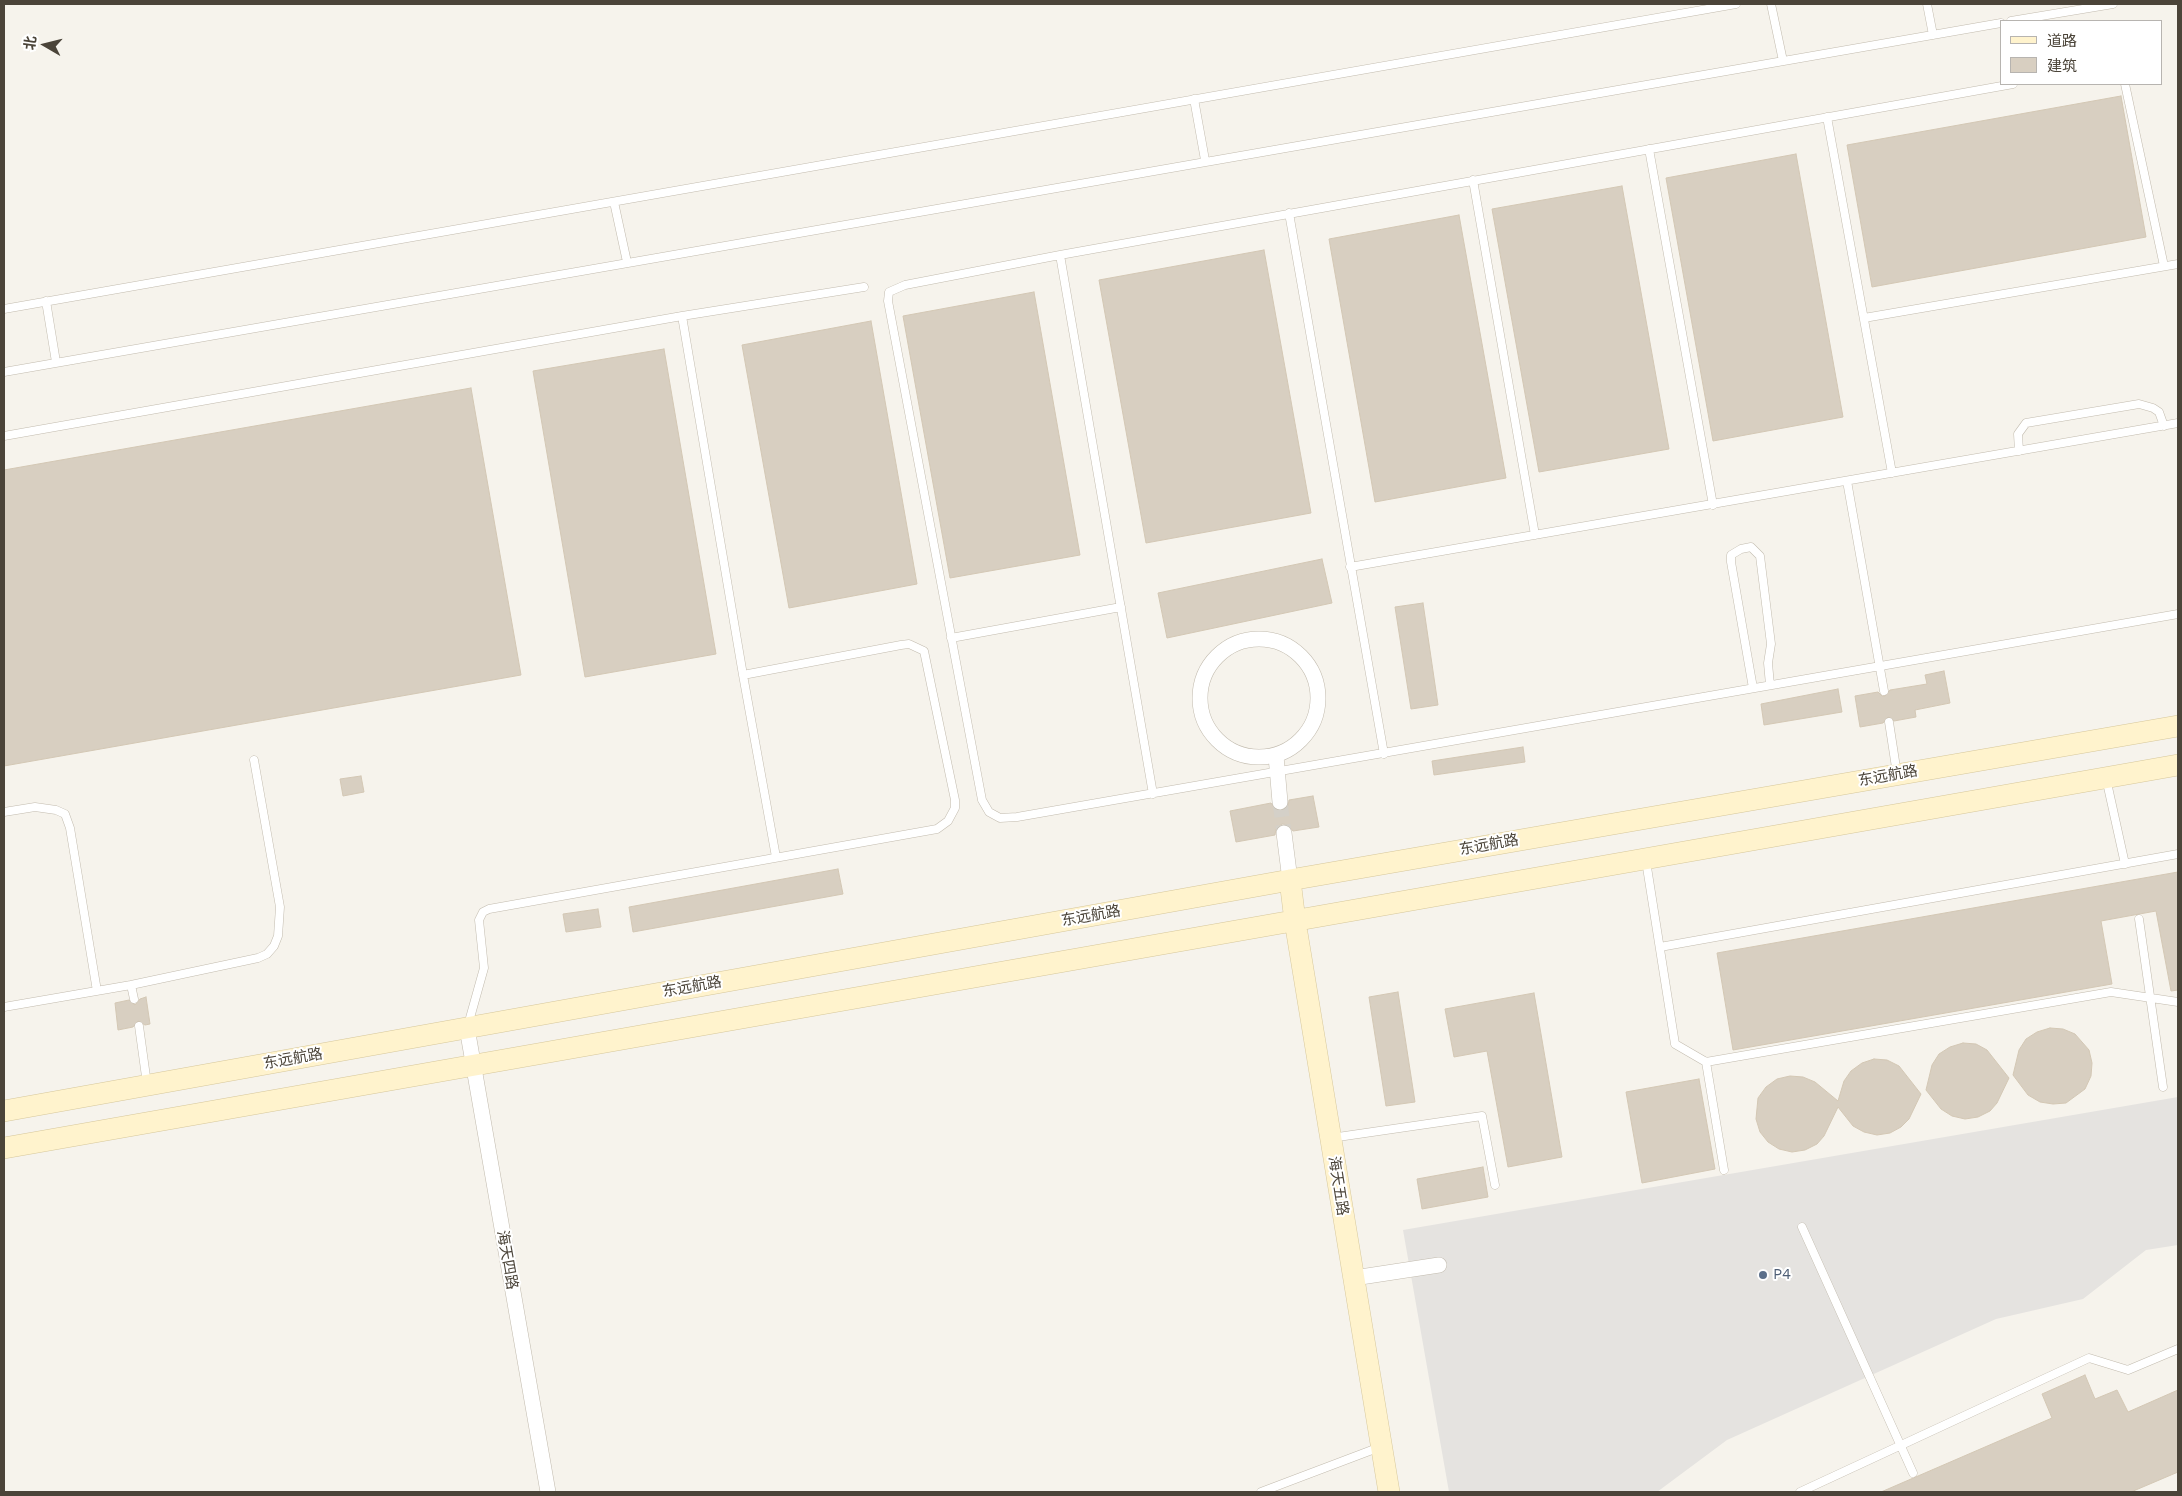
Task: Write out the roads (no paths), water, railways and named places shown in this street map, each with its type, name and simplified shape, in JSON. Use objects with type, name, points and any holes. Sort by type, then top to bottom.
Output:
[{"type":"street","points":[[1249,640],[1270,640],[1289,648],[1306,663],[1316,683],[1318,706],[1310,728],[1296,745],[1276,756],[1250,758],[1226,748],[1208,729],[1200,704],[1203,679],[1213,660],[1229,647],[1249,640]]},
{"type":"street","name":"东远航路","points":[[4,1111],[1290,880],[2178,726]]},
{"type":"street","points":[[1276,756],[1280,802]]},
{"type":"street","points":[[4,1148],[2178,766]]},
{"type":"street","points":[[1284,833],[1290,880]]},
{"type":"street","name":"海天五路","points":[[1290,880],[1330,1138],[1389,1492]]},
{"type":"street","name":"海天四路","points":[[467,1028],[548,1492]]},
{"type":"street","points":[[1354,1278],[1439,1265]]},
{"type":"lane","points":[[4,309],[1736,4]]},
{"type":"lane","points":[[1772,4],[1783,61]]},
{"type":"lane","points":[[1927,4],[1933,34]]},
{"type":"lane","points":[[2017,20],[2113,4]]},
{"type":"lane","points":[[4,372],[1205,160],[2000,23]]},
{"type":"lane","points":[[2007,85],[1060,254],[905,285],[889,292],[888,301],[982,800],[989,812],[1000,818],[1017,817],[1278,773],[2178,614]]},
{"type":"lane","points":[[2126,85],[2128,88],[2164,266]]},
{"type":"lane","points":[[1194,99],[1205,160]]},
{"type":"lane","points":[[1827,117],[1892,473]]},
{"type":"lane","points":[[1649,149],[1713,505]]},
{"type":"lane","points":[[1473,180],[1535,535]]},
{"type":"lane","points":[[614,202],[627,262]]},
{"type":"lane","points":[[1289,214],[1384,754]]},
{"type":"lane","points":[[1060,254],[1153,794]]},
{"type":"lane","points":[[1864,318],[2178,264]]},
{"type":"lane","points":[[4,436],[682,316],[864,287]]},
{"type":"lane","points":[[46,301],[56,362]]},
{"type":"lane","points":[[682,316],[776,857]]},
{"type":"lane","points":[[2019,451],[2018,434],[2026,423],[2139,404],[2153,408],[2158,412],[2162,417],[2164,426]]},
{"type":"lane","points":[[1350,567],[2178,423]]},
{"type":"lane","points":[[1847,481],[1884,691]]},
{"type":"lane","points":[[1752,688],[1731,562],[1731,555],[1741,549],[1751,548],[1760,556],[1771,644],[1768,663],[1770,685]]},
{"type":"lane","points":[[951,638],[1121,606]]},
{"type":"lane","points":[[467,1028],[484,968],[479,920],[483,912],[498,906],[937,828],[943,826],[952,816],[955,800],[924,651],[918,647],[901,645],[743,675]]},
{"type":"lane","points":[[1889,722],[1898,775]]},
{"type":"lane","points":[[4,1007],[131,985],[258,958],[267,954],[274,946],[280,921],[280,907],[254,760]]},
{"type":"lane","points":[[2106,778],[2125,864]]},
{"type":"lane","points":[[4,812],[35,807],[56,810],[65,814],[70,828],[97,991]]},
{"type":"lane","points":[[1660,947],[2178,854]]},
{"type":"lane","points":[[1646,860],[1675,1044],[1706,1062],[2111,992],[2152,1000],[2178,1002]]},
{"type":"lane","points":[[2139,918],[2163,1087]]},
{"type":"lane","points":[[131,985],[134,1000]]},
{"type":"lane","points":[[139,1026],[148,1085]]},
{"type":"lane","points":[[1706,1062],[1724,1170]]},
{"type":"lane","points":[[1330,1138],[1482,1116],[1495,1185]]},
{"type":"lane","points":[[1802,1227],[1914,1472]]},
{"type":"lane","points":[[1800,1492],[2089,1358],[2128,1370],[2178,1349]]},
{"type":"lane","points":[[1261,1492],[1381,1446]]},
{"type":"tunnel","points":[[1280,802],[1284,833]]},
{"type":"place","name":"P4","points":[[1763,1275]]}]
